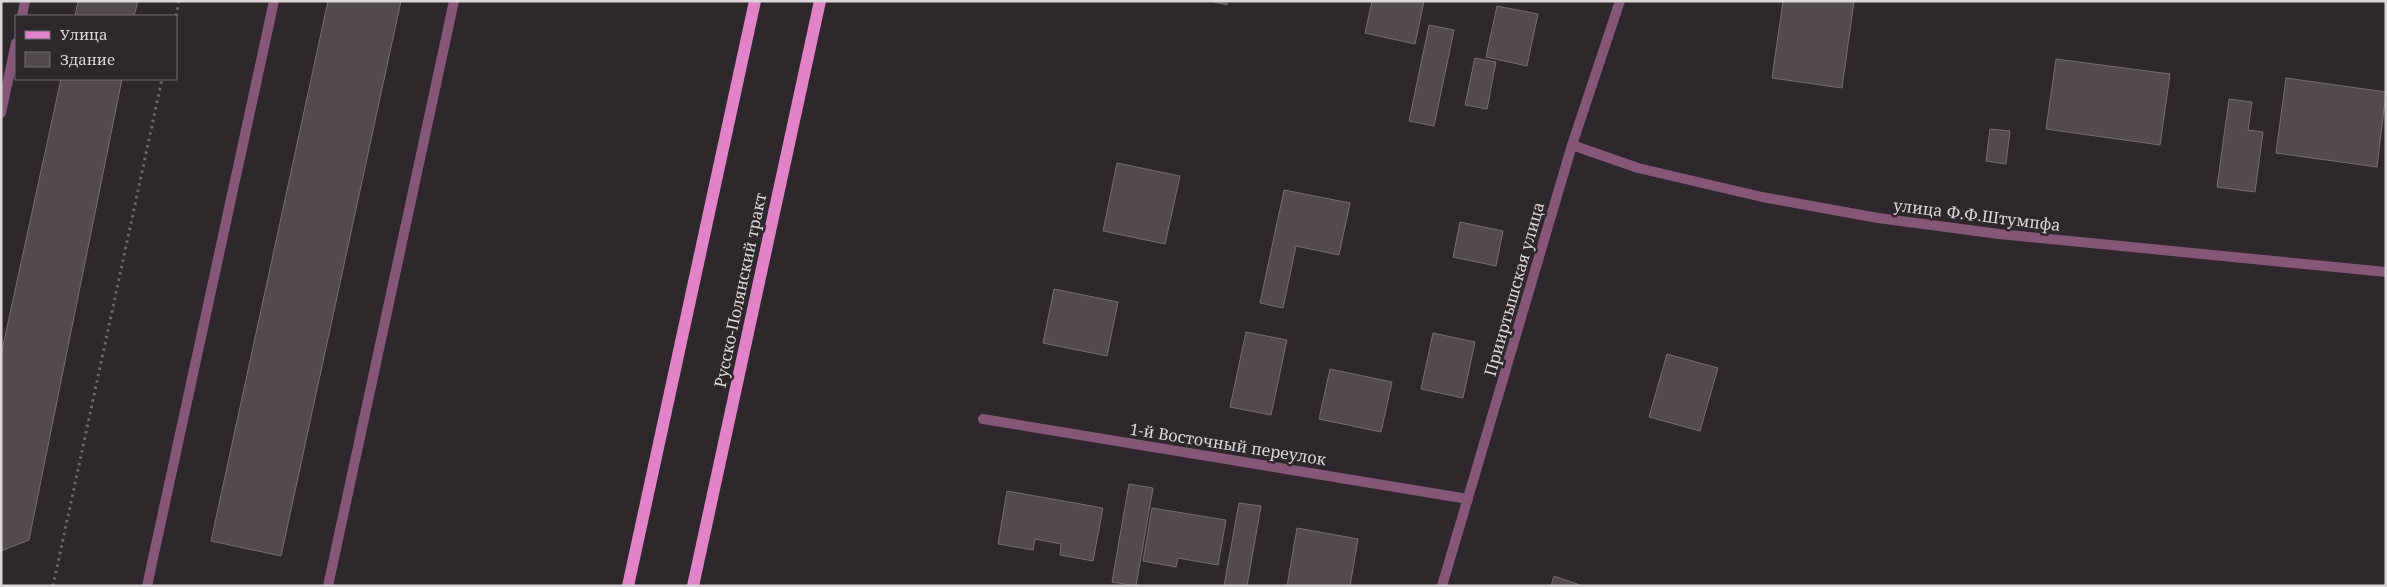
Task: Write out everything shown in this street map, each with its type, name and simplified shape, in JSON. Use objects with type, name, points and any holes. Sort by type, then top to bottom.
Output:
[{"type":"main road","points":[[628,586],[755,1]]},
{"type":"main road","name":"Русско-Полянский тракт","points":[[693,586],[820,1]]},
{"type":"street","points":[[22,15],[25,1]]},
{"type":"street","points":[[147,586],[274,1]]},
{"type":"street","points":[[328,586],[454,1]]},
{"type":"street","name":"Прииртышская улица","points":[[1442,586],[1572,145],[1620,1]]},
{"type":"street","points":[[1,113],[15,48]]},
{"type":"street","name":"улица Ф.Ф.Штумпфа","points":[[1572,145],[1638,168],[1762,196],[1878,218],[1999,234],[2386,272]]},
{"type":"street","name":"1-й Восточный переулок","points":[[983,420],[1468,499]]},
{"type":"path","points":[[176,15],[179,1]]},
{"type":"path","points":[[53,586],[162,80]]},
{"type":"building","points":[[78,1],[138,1],[134,15],[75,15]]},
{"type":"building","points":[[328,1],[401,1],[281,556],[211,541]]},
{"type":"building","points":[[1210,1],[1228,1],[1227,5]]},
{"type":"building","points":[[1372,1],[1424,1],[1415,44],[1365,33]]},
{"type":"building","points":[[1783,1],[1854,1],[1842,88],[1772,78]]},
{"type":"building","points":[[1497,6],[1538,14],[1527,66],[1486,57]]},
{"type":"building","points":[[1429,25],[1454,30],[1434,126],[1409,121]]},
{"type":"building","points":[[1475,58],[1496,62],[1487,109],[1465,105]]},
{"type":"building","points":[[2056,59],[2170,74],[2160,145],[2046,129]]},
{"type":"building","points":[[2286,78],[2386,92],[2377,167],[2276,153]]},
{"type":"building","points":[[61,80],[122,80],[29,540],[1,551],[1,355]]},
{"type":"building","points":[[2229,99],[2252,102],[2248,130],[2263,132],[2255,192],[2217,187]]},
{"type":"building","points":[[1990,129],[2010,131],[2006,164],[1986,161]]},
{"type":"building","points":[[1117,163],[1180,176],[1165,244],[1103,231]]},
{"type":"building","points":[[1284,190],[1350,203],[1339,255],[1296,246],[1283,308],[1260,303]]},
{"type":"building","points":[[1460,222],[1503,231],[1496,266],[1453,257]]},
{"type":"building","points":[[1054,289],[1118,302],[1107,356],[1043,343]]},
{"type":"building","points":[[1246,332],[1287,340],[1271,415],[1230,407]]},
{"type":"building","points":[[1433,333],[1475,342],[1463,398],[1421,389]]},
{"type":"building","points":[[1667,354],[1718,368],[1700,431],[1649,417]]},
{"type":"building","points":[[1330,369],[1392,382],[1381,432],[1319,419]]},
{"type":"building","points":[[1129,484],[1153,488],[1136,586],[1112,582]]},
{"type":"building","points":[[1007,491],[1103,508],[1093,561],[1060,555],[1061,544],[1035,539],[1033,550],[998,544]]},
{"type":"building","points":[[1239,503],[1261,506],[1247,586],[1224,586]]},
{"type":"building","points":[[1152,508],[1226,520],[1218,565],[1178,558],[1176,567],[1143,561]]},
{"type":"building","points":[[1297,528],[1358,539],[1350,586],[1287,586]]},
{"type":"building","points":[[1554,576],[1583,586],[1551,586]]}]
